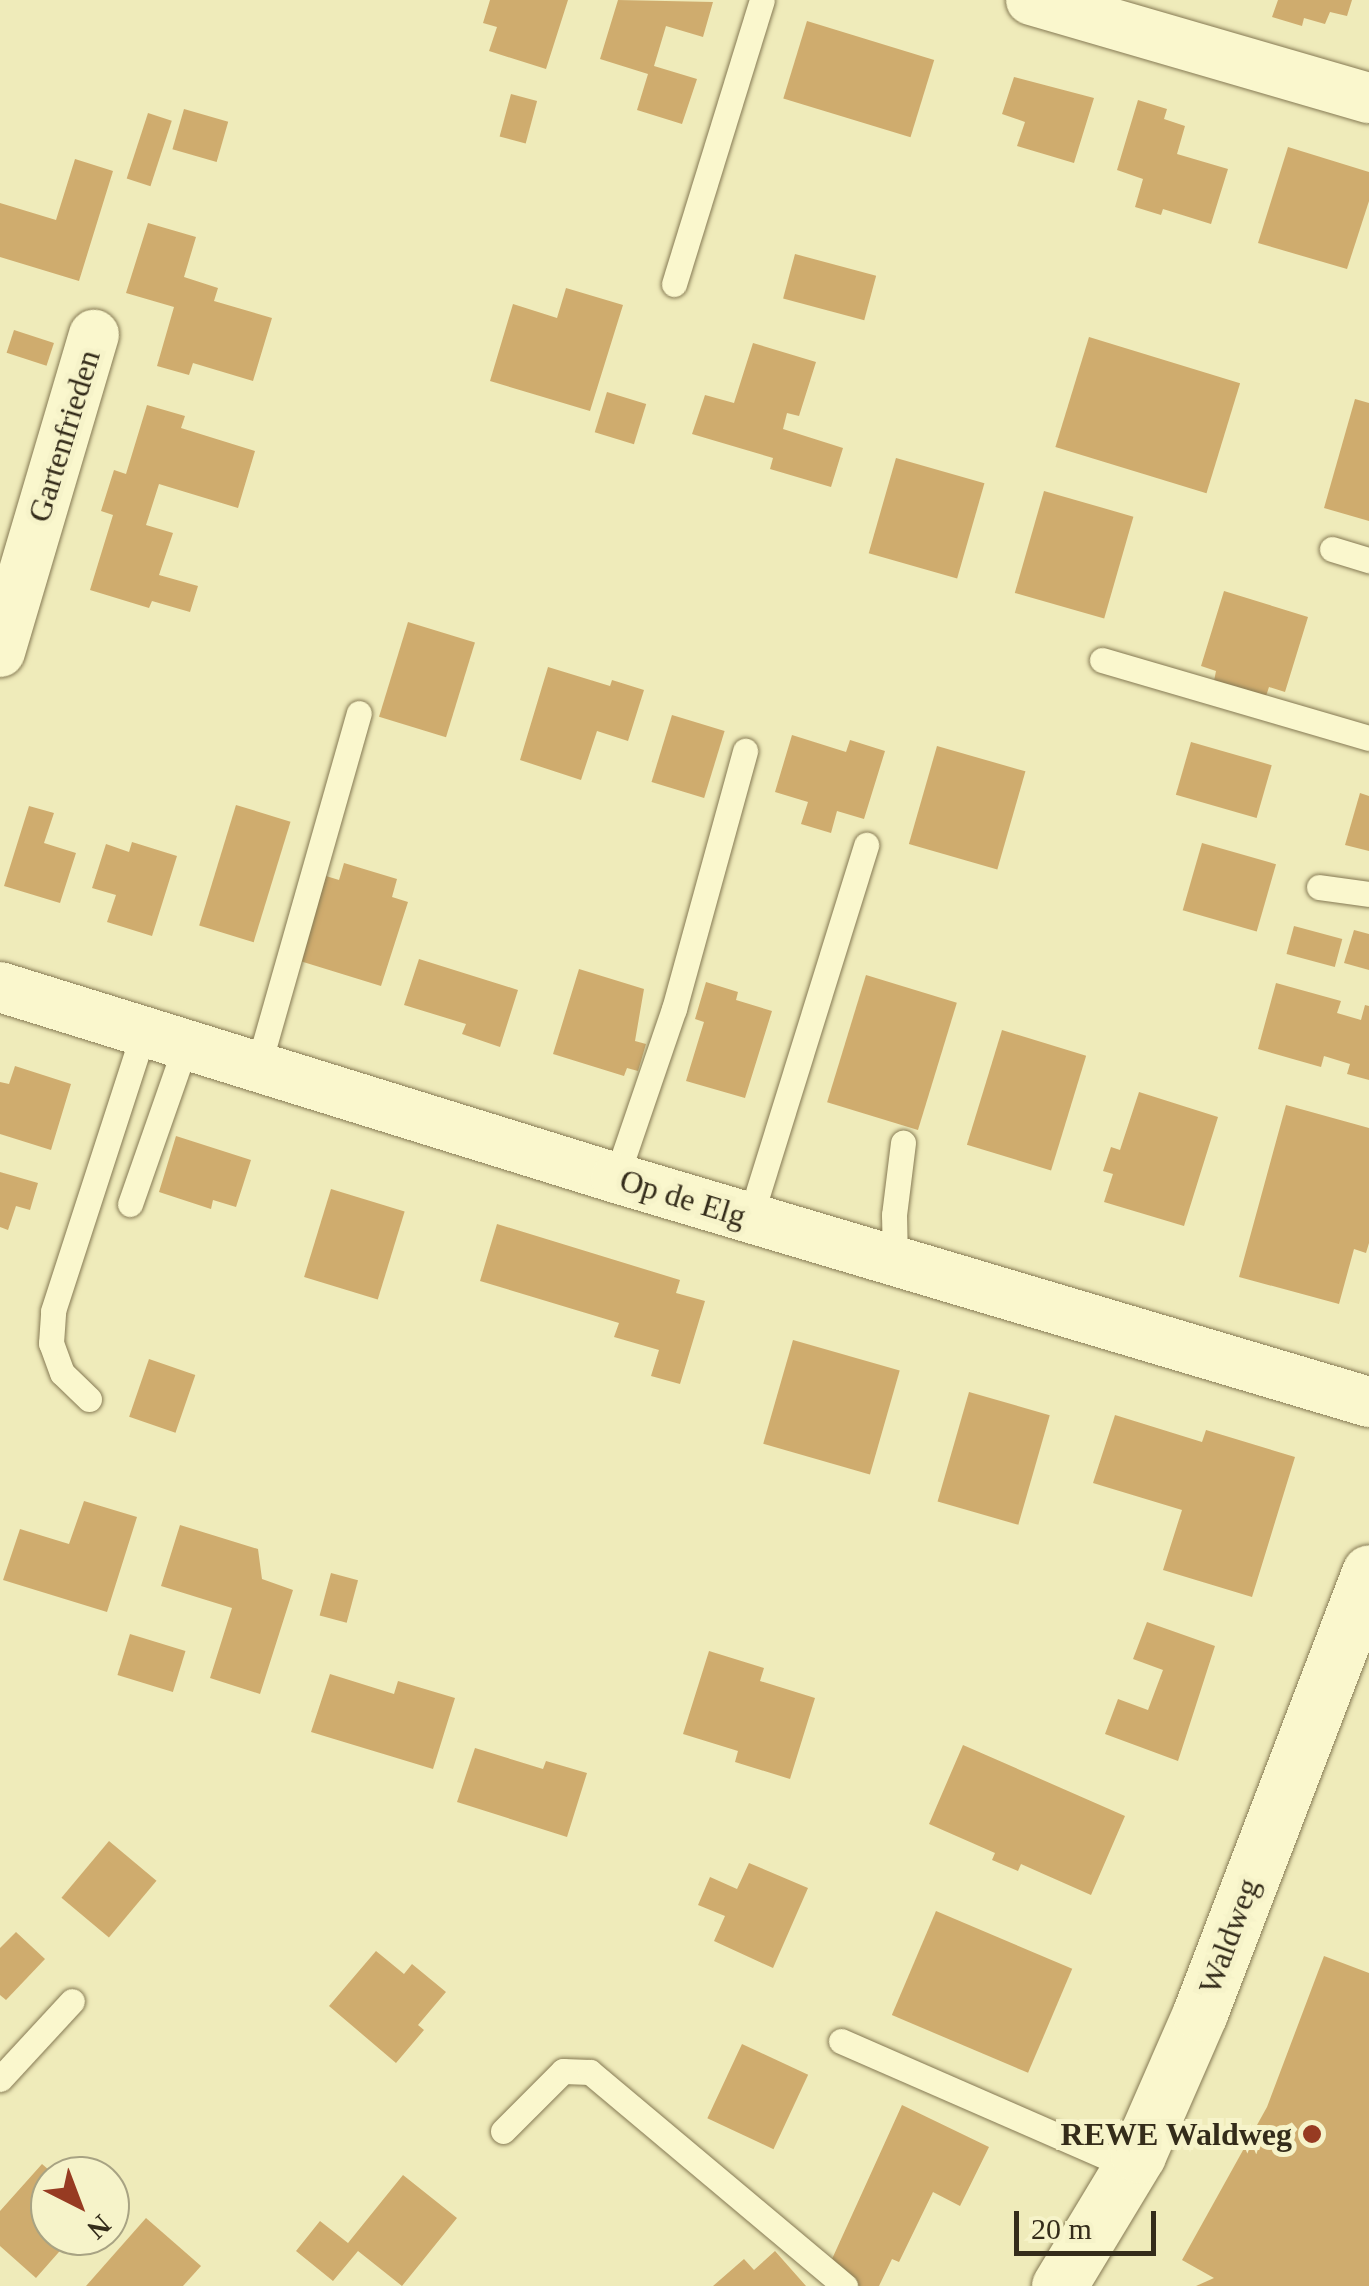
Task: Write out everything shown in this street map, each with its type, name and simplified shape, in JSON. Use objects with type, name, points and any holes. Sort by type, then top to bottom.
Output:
[{"type":"main road","name":"Waldweg","points":[[1059,2286],[1130,2168],[1200,2014],[1369,1572]]},
{"type":"street","points":[[1032,0],[1130,14],[1369,98]]},
{"type":"street","name":"Gartenfrieden","points":[[0,652],[94,335]]},
{"type":"street","name":"Op de Elg","points":[[0,986],[616,1178],[1369,1402]]},
{"type":"lane","points":[[674,284],[762,0]]},
{"type":"lane","points":[[1332,549],[1369,560]]},
{"type":"lane","points":[[1102,660],[1369,738]]},
{"type":"lane","points":[[258,1066],[359,714]]},
{"type":"lane","points":[[616,1178],[674,1008],[745,751]]},
{"type":"lane","points":[[750,1218],[866,845]]},
{"type":"lane","points":[[1319,886],[1369,894]]},
{"type":"lane","points":[[130,1204],[165,1038]]},
{"type":"lane","points":[[89,1399],[62,1373],[51,1343],[53,1311],[165,1038]]},
{"type":"lane","points":[[895,1261],[894,1215],[904,1143]]},
{"type":"lane","points":[[0,2079],[72,2001]]},
{"type":"lane","points":[[841,2041],[1130,2168]]},
{"type":"lane","points":[[503,2131],[563,2072],[590,2072],[845,2286]]},
{"type":"building","points":[[490,0],[568,0],[546,69],[489,51],[497,27],[483,23]]},
{"type":"building","points":[[618,0],[713,2],[703,37],[666,26],[654,66],[697,79],[682,124],[637,110],[648,74],[600,59]]},
{"type":"building","points":[[1278,0],[1352,0],[1347,16],[1330,12],[1325,24],[1304,18],[1302,26],[1272,17]]},
{"type":"building","points":[[807,21],[934,60],[911,137],[783,98]]},
{"type":"building","points":[[1014,77],[1094,98],[1074,163],[1017,146],[1025,122],[1002,114]]},
{"type":"building","points":[[511,94],[537,101],[526,143],[500,137]]},
{"type":"building","points":[[1138,100],[1167,109],[1164,119],[1185,126],[1177,154],[1228,169],[1211,224],[1163,209],[1161,215],[1135,207],[1143,179],[1117,170]]},
{"type":"building","points":[[184,109],[228,122],[217,162],[172,149]]},
{"type":"building","points":[[148,113],[172,121],[150,186],[127,179]]},
{"type":"building","points":[[1288,147],[1369,172],[1369,201],[1347,269],[1258,243]]},
{"type":"building","points":[[75,159],[113,171],[79,281],[0,257],[0,203],[56,220]]},
{"type":"building","points":[[148,223],[196,237],[184,277],[218,288],[214,301],[272,318],[253,381],[193,363],[189,375],[157,366],[174,307],[126,293]]},
{"type":"building","points":[[795,254],[876,276],[864,320],[783,298]]},
{"type":"building","points":[[566,288],[623,305],[590,411],[490,381],[513,304],[557,318]]},
{"type":"building","points":[[14,330],[54,343],[47,366],[7,353]]},
{"type":"building","points":[[1089,337],[1240,383],[1206,493],[1055,447]]},
{"type":"building","points":[[753,343],[816,362],[799,416],[787,413],[783,429],[843,448],[831,487],[770,469],[773,458],[692,434],[705,395],[734,403]]},
{"type":"building","points":[[607,392],[646,404],[634,444],[595,432]]},
{"type":"building","points":[[1355,399],[1369,403],[1369,521],[1324,508]]},
{"type":"building","points":[[147,405],[185,416],[181,428],[255,451],[238,508],[159,484],[146,525],[173,533],[159,575],[198,586],[190,612],[152,601],[149,608],[90,590],[113,515],[101,511],[114,470],[126,474]]},
{"type":"building","points":[[896,458],[984,483],[957,579],[869,553]]},
{"type":"building","points":[[1044,491],[1133,517],[1104,619],[1015,593]]},
{"type":"building","points":[[1224,591],[1308,617],[1285,692],[1269,687],[1266,696],[1214,681],[1216,671],[1201,666]]},
{"type":"building","points":[[408,622],[475,642],[446,737],[379,717]]},
{"type":"building","points":[[548,667],[610,686],[612,680],[644,690],[628,741],[597,731],[581,780],[520,760]]},
{"type":"building","points":[[672,715],[725,731],[704,798],[652,782]]},
{"type":"building","points":[[792,735],[846,752],[850,740],[885,751],[864,819],[837,811],[831,833],[801,824],[808,802],[775,792]]},
{"type":"building","points":[[1191,742],[1272,765],[1257,818],[1176,795]]},
{"type":"building","points":[[937,746],[1025,771],[997,869],[909,844]]},
{"type":"building","points":[[1360,793],[1369,796],[1369,851],[1345,845]]},
{"type":"building","points":[[236,805],[291,822],[254,942],[199,925]]},
{"type":"building","points":[[29,806],[54,813],[44,843],[76,853],[60,903],[4,886]]},
{"type":"building","points":[[132,842],[177,856],[152,936],[107,922],[116,895],[92,888],[106,844],[129,852]]},
{"type":"building","points":[[1202,843],[1276,864],[1257,932],[1183,910]]},
{"type":"building","points":[[344,863],[397,879],[392,897],[408,902],[381,986],[300,961],[326,876],[339,880]]},
{"type":"building","points":[[1294,926],[1342,939],[1335,967],[1286,954]]},
{"type":"building","points":[[1354,930],[1369,934],[1369,970],[1344,963]]},
{"type":"building","points":[[419,959],[518,990],[500,1047],[462,1034],[466,1024],[404,1005]]},
{"type":"building","points":[[579,969],[644,989],[635,1041],[646,1044],[638,1071],[627,1068],[624,1076],[553,1054]]},
{"type":"building","points":[[866,975],[957,1003],[918,1130],[827,1102]]},
{"type":"building","points":[[706,982],[738,992],[736,1000],[772,1011],[745,1098],[686,1081],[704,1022],[695,1019]]},
{"type":"building","points":[[1276,983],[1341,1001],[1337,1013],[1361,1020],[1365,1005],[1369,1006],[1369,1080],[1347,1074],[1350,1064],[1324,1056],[1321,1067],[1258,1049]]},
{"type":"building","points":[[1002,1030],[1086,1056],[1051,1170],[967,1145]]},
{"type":"building","points":[[15,1066],[71,1084],[51,1150],[0,1134],[0,1082],[9,1084]]},
{"type":"building","points":[[1139,1092],[1218,1117],[1184,1226],[1104,1202],[1113,1174],[1103,1171],[1111,1147],[1120,1150]]},
{"type":"building","points":[[1286,1105],[1369,1128],[1369,1243],[1366,1253],[1354,1249],[1339,1304],[1239,1277]]},
{"type":"building","points":[[176,1136],[251,1160],[236,1207],[213,1200],[211,1209],[159,1192]]},
{"type":"building","points":[[0,1172],[38,1183],[30,1210],[16,1206],[8,1230],[0,1227]]},
{"type":"building","points":[[331,1189],[405,1212],[378,1299],[304,1277]]},
{"type":"building","points":[[497,1224],[680,1280],[676,1293],[705,1301],[680,1384],[651,1376],[659,1350],[614,1337],[619,1323],[480,1281]]},
{"type":"building","points":[[793,1340],[900,1371],[870,1474],[763,1444]]},
{"type":"building","points":[[149,1359],[195,1375],[175,1433],[129,1417]]},
{"type":"building","points":[[969,1392],[1050,1415],[1018,1525],[938,1502]]},
{"type":"building","points":[[1115,1415],[1202,1442],[1206,1430],[1295,1457],[1252,1597],[1163,1570],[1182,1510],[1093,1483]]},
{"type":"building","points":[[84,1501],[137,1517],[107,1612],[3,1580],[20,1529],[69,1544]]},
{"type":"building","points":[[180,1525],[258,1549],[262,1579],[293,1590],[260,1694],[210,1678],[232,1608],[161,1586]]},
{"type":"building","points":[[331,1573],[358,1580],[347,1623],[320,1616]]},
{"type":"building","points":[[1147,1622],[1215,1646],[1178,1761],[1105,1734],[1118,1699],[1148,1710],[1163,1670],[1133,1659]]},
{"type":"building","points":[[130,1634],[185,1651],[173,1692],[117,1675]]},
{"type":"building","points":[[709,1651],[764,1668],[760,1681],[815,1698],[790,1779],[735,1762],[738,1751],[683,1734]]},
{"type":"building","points":[[330,1674],[394,1694],[398,1681],[455,1698],[433,1769],[311,1732]]},
{"type":"building","points":[[963,1745],[1125,1816],[1091,1895],[1021,1864],[1018,1871],[992,1860],[995,1853],[929,1824]]},
{"type":"building","points":[[475,1748],[543,1769],[546,1761],[587,1773],[567,1837],[457,1802]]},
{"type":"building","points":[[109,1841],[156,1881],[109,1938],[61,1898]]},
{"type":"building","points":[[749,1863],[808,1888],[773,1968],[714,1941],[725,1916],[698,1905],[710,1877],[737,1889]]},
{"type":"building","points":[[936,1911],[1072,1969],[1028,2073],[892,2015]]},
{"type":"building","points":[[16,1932],[45,1959],[6,2000],[0,1995],[0,1948]]},
{"type":"building","points":[[376,1951],[404,1974],[412,1964],[446,1992],[418,2025],[424,2030],[396,2063],[329,2006]]},
{"type":"building","name":"REWE Waldweg","points":[[1324,1956],[1369,1973],[1369,2286],[1196,2286],[1214,2278],[1182,2260],[1267,2107]]},
{"type":"building","points":[[742,2044],[808,2075],[774,2149],[707,2118]]},
{"type":"building","points":[[902,2105],[989,2147],[960,2206],[933,2192],[899,2262],[892,2259],[879,2286],[859,2286],[832,2259]]},
{"type":"building","points":[[403,2175],[457,2218],[402,2286],[358,2251],[333,2281],[296,2251],[320,2221],[348,2243]]},
{"type":"building","points":[[30,2177],[30,2256],[55,2256],[36,2278],[0,2246],[0,2211]]},
{"type":"building","points":[[146,2218],[201,2266],[183,2286],[86,2286],[112,2256],[130,2256],[130,2236]]},
{"type":"building","points":[[775,2251],[806,2286],[713,2286],[744,2259],[754,2270]]},
{"type":"place","name":"REWE Waldweg","points":[[1312,2134]]}]
